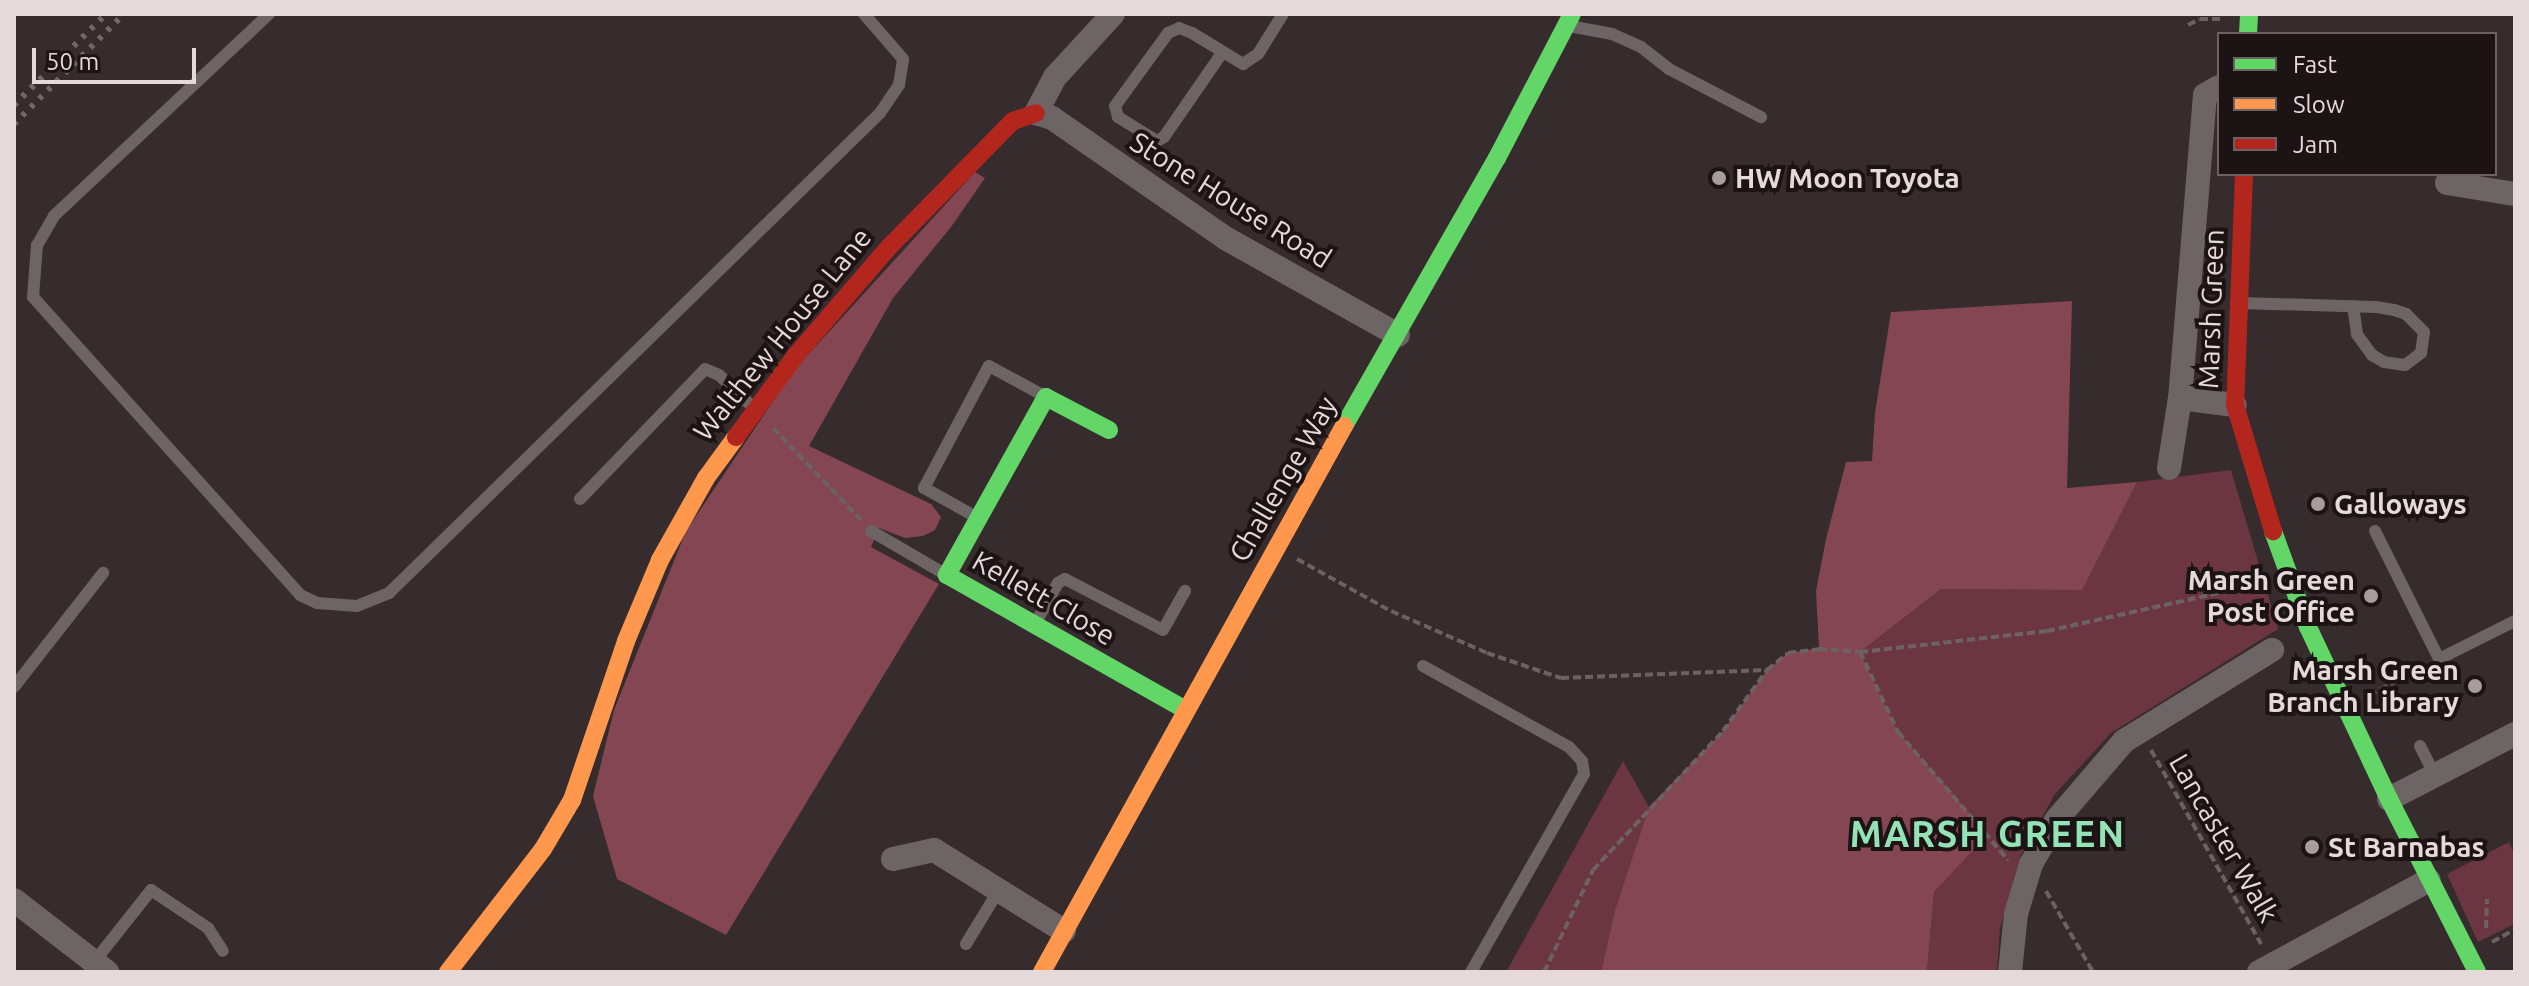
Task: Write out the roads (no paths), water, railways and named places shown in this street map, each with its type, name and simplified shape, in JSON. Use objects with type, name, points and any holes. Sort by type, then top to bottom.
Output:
[{"type":"street","points":[[1036,113],[1055,77],[1113,14]]},
{"type":"street","name":"Challenge Way","points":[[1042,972],[1275,547],[1398,335],[1569,20]]},
{"type":"street","points":[[2169,468],[2180,398],[2205,95],[2217,88]]},
{"type":"street","name":"Stone House Road","points":[[1036,113],[1052,118],[1227,239],[1398,335]]},
{"type":"street","name":"Walthew House Lane","points":[[448,972],[543,849],[572,800],[626,641],[660,560],[706,478],[796,355],[889,247],[1013,121],[1036,113]]},
{"type":"street","name":"Marsh Green","points":[[2244,176],[2235,405],[2289,578],[2308,627],[2389,799],[2477,972]]},
{"type":"street","points":[[2447,183],[2515,194]]},
{"type":"street","points":[[1046,397],[1109,430]]},
{"type":"street","name":"Kellett Close","points":[[1046,397],[947,575],[1186,710]]},
{"type":"street","points":[[2180,398],[2235,405]]},
{"type":"street","points":[[2013,971],[2016,914],[2028,874],[2057,819],[2124,741],[2272,650]]},
{"type":"street","points":[[2389,799],[2515,734]]},
{"type":"street","points":[[893,859],[934,850],[1064,931]]},
{"type":"street","points":[[2266,968],[2429,880]]},
{"type":"street","points":[[14,900],[101,967]]},
{"type":"lane","points":[[269,14],[54,216],[37,245],[33,297],[300,595],[317,603],[357,606],[389,593],[880,113],[899,85],[903,59],[864,14]]},
{"type":"lane","points":[[1222,53],[1164,137],[1157,141],[1118,117],[1115,106],[1168,33],[1179,28],[1243,64],[1249,62],[1283,14]]},
{"type":"lane","points":[[1569,20],[1641,47],[1669,69],[1761,117]]},
{"type":"lane","points":[[2240,303],[2353,306],[2376,307],[2406,314],[2424,332],[2421,353],[2405,365],[2384,362],[2372,355],[2357,334],[2353,306]]},
{"type":"lane","points":[[978,518],[924,488],[989,366],[1046,397]]},
{"type":"lane","points":[[580,499],[705,369],[719,375],[755,409]]},
{"type":"lane","points":[[871,531],[947,575]]},
{"type":"lane","points":[[2375,531],[2439,659],[2515,621]]},
{"type":"lane","points":[[14,687],[103,573]]},
{"type":"lane","points":[[1034,625],[1058,583],[1065,579],[1163,630],[1185,591]]},
{"type":"lane","points":[[1423,666],[1569,747],[1582,761],[1584,774],[1471,972]]},
{"type":"lane","points":[[2420,746],[2435,775]]},
{"type":"lane","points":[[101,967],[151,890],[208,928],[223,951]]},
{"type":"lane","points":[[966,944],[999,890]]},
{"type":"railway","points":[[14,105],[106,14]]},
{"type":"railway","points":[[14,124],[124,14]]},
{"type":"place","name":"HW Moon Toyota","points":[[1719,178]]},
{"type":"place","name":"Galloways","points":[[2318,504]]},
{"type":"place","name":"Marsh Green Post Office","points":[[2371,596]]},
{"type":"place","name":"Marsh Green Branch Library","points":[[2475,686]]},
{"type":"place","name":"St Barnabas","points":[[2312,847]]},
{"type":"district","name":"MARSH GREEN","points":[[1988,834]]}]
